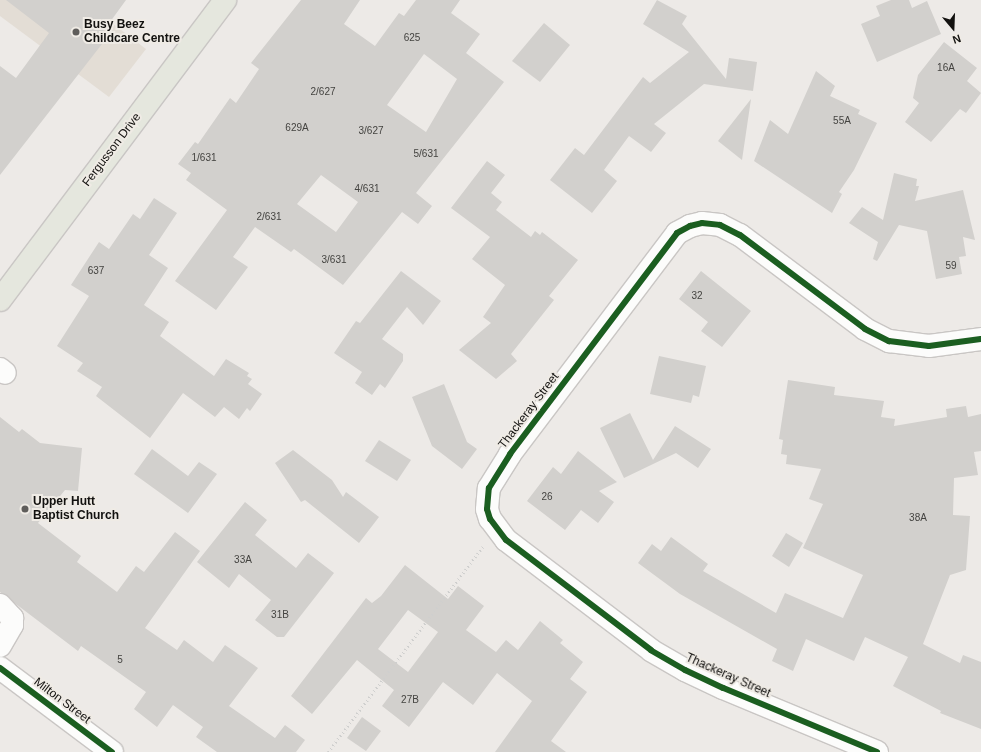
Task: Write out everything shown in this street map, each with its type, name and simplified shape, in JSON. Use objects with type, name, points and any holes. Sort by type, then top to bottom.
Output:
[{"type":"main road","name":"Fergusson Drive","points":[[0,300],[225,0]]},
{"type":"street","name":"Thackeray Street","points":[[877,752],[685,670],[651,650],[516,547],[496,528],[487,509],[489,488],[494,476],[677,233],[690,226],[702,223],[720,225],[740,235],[865,329],[889,341],[929,346],[981,339]]},
{"type":"street","points":[[0,605],[12,618],[12,626],[0,646]]},
{"type":"street","name":"Milton Street","points":[[0,668],[112,752]]},
{"type":"path","points":[[328,752],[496,528]]},
{"type":"shaded area","points":[[0,0],[82,0],[146,49],[109,97],[0,16]]},
{"type":"building","points":[[6,0],[126,0],[97,40],[102,44],[0,175],[0,66],[16,78],[49,33]]},
{"type":"building","points":[[301,0],[360,0],[344,24],[375,46],[399,13],[404,16],[416,0],[460,0],[451,13],[480,34],[466,53],[504,82],[416,193],[432,206],[418,224],[402,212],[343,285],[294,249],[291,252],[255,227],[233,257],[248,267],[216,310],[175,281],[227,210],[186,180],[191,173],[178,164],[195,142],[198,144],[230,98],[236,103],[259,69],[251,63]],"holes":[[[424,54],[457,79],[426,132],[387,105]],[[321,175],[358,202],[336,232],[297,204]]]},
{"type":"building","points":[[657,0],[687,16],[682,24],[726,79],[729,58],[757,62],[753,91],[704,84],[654,124],[666,133],[651,152],[629,136],[604,170],[617,181],[592,213],[550,180],[575,148],[584,155],[643,77],[650,83],[689,52],[643,24]]},
{"type":"building","points":[[891,0],[909,0],[912,8],[927,1],[941,34],[877,62],[861,24],[880,16],[876,6]]},
{"type":"building","points":[[544,23],[570,45],[540,82],[512,61]]},
{"type":"building","points":[[944,42],[977,68],[967,81],[981,93],[966,113],[960,109],[931,142],[905,122],[919,103],[913,98],[918,75]]},
{"type":"building","points":[[816,71],[835,86],[830,96],[860,110],[858,114],[877,123],[854,170],[839,192],[842,194],[832,213],[754,161],[770,120],[788,134]]},
{"type":"building","points":[[751,99],[742,160],[718,141]]},
{"type":"building","points":[[487,161],[505,175],[491,193],[502,202],[496,210],[531,237],[535,231],[540,235],[542,232],[578,260],[549,296],[554,300],[511,354],[517,361],[496,379],[459,350],[491,323],[483,317],[505,285],[472,259],[490,237],[451,208]]},
{"type":"building","points":[[894,173],[917,179],[916,186],[919,186],[915,201],[963,190],[975,240],[963,237],[966,256],[959,257],[962,274],[936,279],[927,231],[899,225],[877,261],[873,259],[878,242],[849,223],[862,207],[883,220]]},
{"type":"building","points":[[154,198],[177,213],[149,255],[168,268],[144,305],[169,322],[160,336],[214,376],[226,359],[249,373],[247,376],[252,379],[248,384],[262,394],[250,411],[247,408],[239,419],[224,407],[215,417],[183,393],[150,438],[96,396],[102,387],[77,371],[83,363],[57,346],[89,296],[71,285],[99,242],[109,249],[133,214],[140,219]]},
{"type":"building","points":[[401,271],[441,301],[423,325],[407,307],[382,339],[403,354],[403,361],[385,388],[380,384],[372,395],[355,383],[362,372],[334,353],[356,321],[360,323]]},
{"type":"building","points":[[701,271],[751,311],[722,347],[701,331],[708,322],[679,299]]},
{"type":"building","points":[[659,356],[706,366],[699,397],[693,395],[691,403],[650,394]]},
{"type":"building","points":[[788,380],[835,387],[834,395],[884,401],[881,417],[895,419],[894,426],[947,417],[946,409],[966,406],[968,417],[981,414],[981,451],[974,452],[978,475],[954,478],[953,515],[970,516],[966,570],[950,575],[923,644],[960,663],[963,655],[981,662],[981,729],[940,713],[941,711],[893,686],[908,657],[865,637],[854,661],[806,639],[793,671],[772,661],[777,649],[680,594],[638,563],[652,544],[661,551],[671,537],[708,564],[703,571],[776,613],[785,593],[843,618],[863,575],[803,548],[823,504],[809,499],[821,469],[786,464],[787,455],[781,454],[783,440],[779,439]]},
{"type":"building","points":[[444,384],[467,442],[477,449],[462,469],[432,446],[412,397]]},
{"type":"building","points":[[630,413],[653,460],[675,426],[711,449],[698,468],[676,453],[624,478],[600,428]]},
{"type":"building","points":[[0,417],[19,432],[22,429],[40,443],[82,448],[78,491],[65,490],[38,523],[81,556],[77,562],[117,592],[136,566],[144,572],[175,532],[200,551],[145,628],[177,650],[184,640],[213,662],[225,645],[258,668],[229,706],[275,738],[285,725],[305,740],[296,752],[217,752],[196,737],[203,727],[173,705],[157,727],[134,709],[146,692],[81,646],[78,651],[0,592]]},
{"type":"building","points":[[379,440],[411,460],[397,481],[365,461]]},
{"type":"building","points":[[152,449],[188,476],[199,462],[217,474],[188,513],[134,474]]},
{"type":"building","points":[[293,450],[332,480],[343,497],[346,492],[379,517],[359,543],[305,500],[301,502],[275,463]]},
{"type":"building","points":[[578,451],[617,482],[599,491],[614,502],[598,523],[581,510],[565,530],[527,501],[553,467],[561,474]]},
{"type":"building","points":[[245,502],[267,520],[255,535],[296,568],[308,553],[334,573],[284,637],[277,637],[255,620],[271,600],[239,574],[229,588],[197,562]]},
{"type":"building","points":[[786,533],[803,543],[789,567],[772,556]]},
{"type":"building","points":[[405,565],[448,599],[458,586],[484,606],[466,630],[496,652],[506,640],[518,650],[540,621],[563,640],[560,643],[583,662],[570,679],[587,692],[551,741],[566,752],[495,752],[532,701],[497,673],[473,705],[443,682],[409,727],[382,706],[394,690],[357,660],[312,714],[291,696],[366,598],[372,603],[381,596]],"holes":[[[408,610],[438,632],[408,672],[378,649]]]},
{"type":"building","points":[[362,717],[381,731],[366,751],[347,738]]},
{"type":"cycle path","points":[[877,752],[723,688],[685,670],[651,650],[506,540],[490,519],[487,509],[489,488],[510,454],[677,233],[690,226],[702,223],[720,225],[740,235],[865,329],[889,341],[929,346],[981,339]]},
{"type":"cycle path","points":[[0,668],[112,752]]},
{"type":"place","name":"Busy Beez Childcare Centre","points":[[76,32]]},
{"type":"place","name":"Upper Hutt Baptist Church","points":[[25,509]]}]
